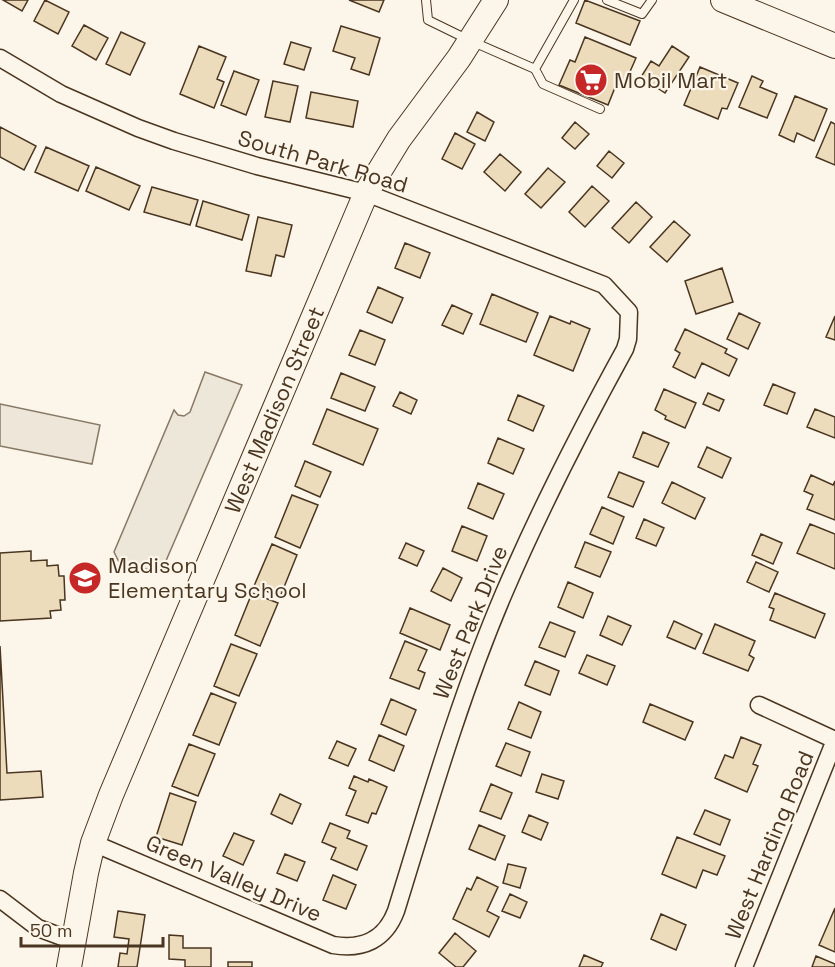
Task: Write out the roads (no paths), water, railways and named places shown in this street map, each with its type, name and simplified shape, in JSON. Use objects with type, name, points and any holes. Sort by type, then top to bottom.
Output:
[{"type":"street","name":"West Madison Street","points":[[73,941],[93,843],[111,795],[366,193],[399,139],[471,41],[496,0]]},
{"type":"street","points":[[723,0],[835,46]]},
{"type":"street","name":"South Park Road","points":[[0,58],[61,94],[165,138],[257,166],[366,193],[604,285],[629,312]]},
{"type":"street","name":"West Park Drive","points":[[359,945],[368,944],[391,924],[444,753],[471,677],[538,514],[577,436],[625,349],[628,339],[629,312]]},
{"type":"street","points":[[759,705],[835,740]]},
{"type":"street","name":"West Harding Road","points":[[744,967],[835,740]]},
{"type":"street","name":"Green Valley Drive","points":[[93,843],[333,945],[359,945]]},
{"type":"street","points":[[0,899],[38,928],[73,941],[69,967]]},
{"type":"lane","points":[[426,0],[428,20],[535,69],[543,84],[600,109]]},
{"type":"lane","points":[[535,69],[574,0]]},
{"type":"lane","points":[[607,0],[642,14],[652,0]]},
{"type":"place","name":"Mobil Mart","points":[[591,80]]},
{"type":"place","name":"Madison Elementary School","points":[[85,578]]}]
